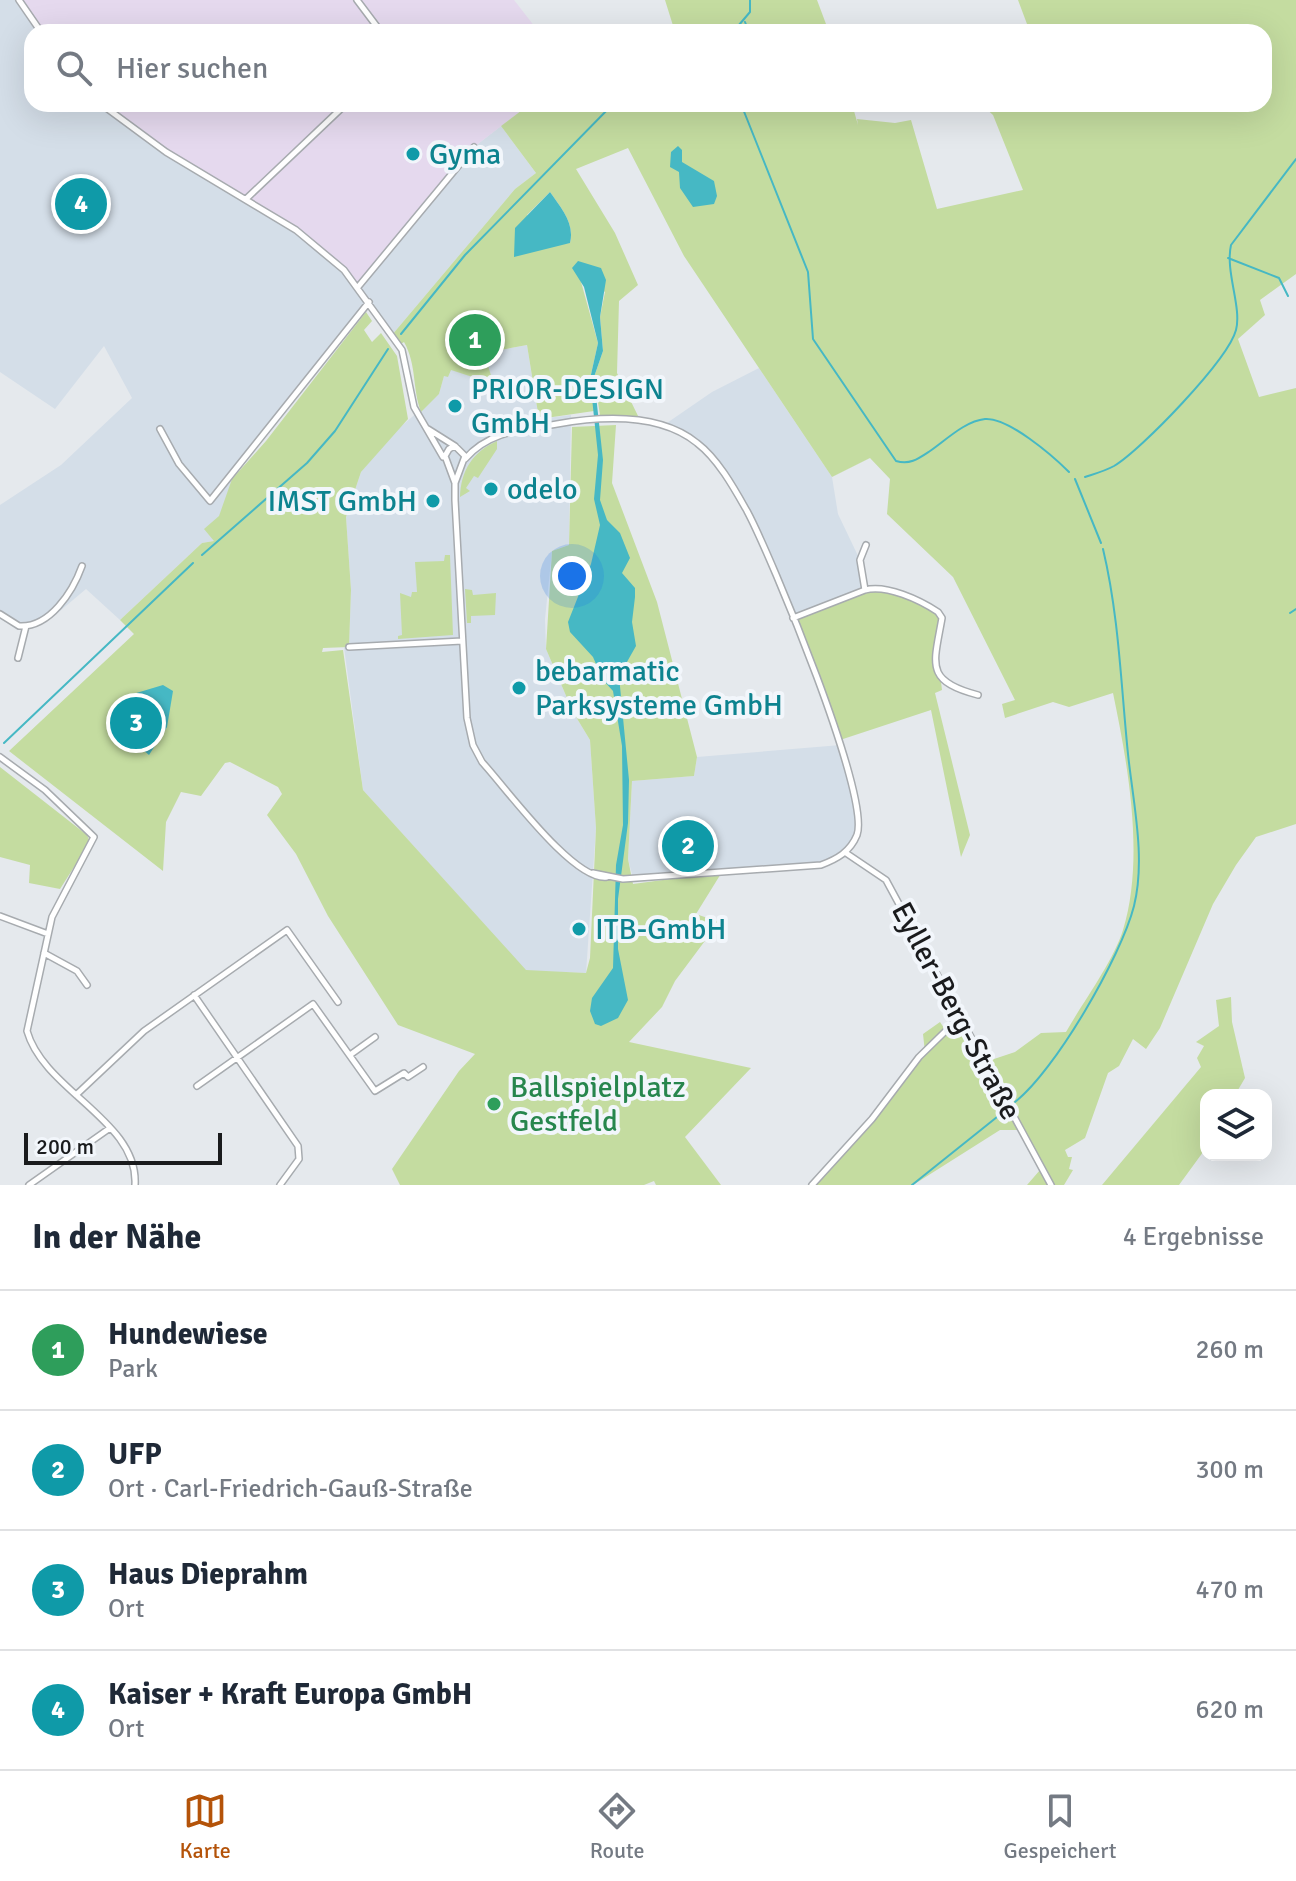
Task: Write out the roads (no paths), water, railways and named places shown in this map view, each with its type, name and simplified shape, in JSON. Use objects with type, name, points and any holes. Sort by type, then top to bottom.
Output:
[{"type":"street","points":[[19,0],[36,24]]},
{"type":"street","points":[[357,0],[375,24]]},
{"type":"street","points":[[112,112],[166,152],[246,199],[328,255],[358,287],[407,361],[414,407],[446,461],[455,483],[469,732],[482,762],[573,864],[600,878],[623,879],[821,865],[846,853],[857,835],[859,818],[837,729],[747,512],[704,449],[675,429],[649,421],[593,420],[496,435],[478,444],[447,451],[446,461]]},
{"type":"street","points":[[246,199],[338,112]]},
{"type":"street","points":[[358,287],[474,147]]},
{"type":"street","points":[[160,429],[179,464],[210,501],[369,302]]},
{"type":"street","points":[[421,423],[435,436],[465,453],[455,483]]},
{"type":"street","points":[[446,461],[455,467],[478,444]]},
{"type":"street","points":[[865,590],[860,560],[866,545]]},
{"type":"street","points":[[0,614],[26,626],[45,618],[67,597],[82,566]]},
{"type":"street","points":[[793,618],[875,587],[892,592],[938,612],[942,618],[936,633],[935,666],[941,681],[951,688],[978,695]]},
{"type":"street","points":[[18,658],[26,626]]},
{"type":"street","points":[[349,647],[462,641]]},
{"type":"street","points":[[0,757],[45,790],[94,837],[58,900],[27,1031],[32,1047],[44,1065],[110,1128],[132,1158],[135,1185]]},
{"type":"street","name":"Eyller-Berg-Straße","points":[[846,853],[886,880],[1051,1185]]},
{"type":"street","points":[[0,916],[48,934]]},
{"type":"street","points":[[76,1095],[120,1050],[287,930],[338,1002]]},
{"type":"street","points":[[44,953],[77,971],[87,985]]},
{"type":"street","points":[[194,995],[298,1146],[299,1159],[280,1185]]},
{"type":"street","points":[[197,1086],[313,1004],[375,1091],[404,1073],[408,1077],[423,1067]]},
{"type":"street","points":[[812,1185],[872,1119],[919,1057],[959,1018]]},
{"type":"street","points":[[350,1055],[375,1037]]},
{"type":"street","points":[[29,1185],[110,1128]]},
{"type":"water","points":[[678,146],[682,150],[682,162],[714,181],[717,196],[714,204],[693,207],[680,188],[679,172],[670,167],[671,152]]},
{"type":"water","points":[[550,192],[569,222],[570,243],[514,257],[515,228]]},
{"type":"water","points":[[578,261],[601,268],[606,280],[600,317],[603,351],[594,377],[603,460],[600,500],[607,520],[620,533],[630,558],[622,573],[635,588],[632,622],[636,646],[619,676],[629,780],[628,823],[618,899],[618,949],[628,1000],[618,1018],[601,1026],[595,1024],[590,1011],[592,998],[613,968],[616,865],[623,825],[622,746],[613,691],[603,680],[593,657],[570,632],[568,622],[591,564],[600,525],[594,499],[598,455],[590,379],[598,343],[584,287],[572,268]]},
{"type":"water","points":[[163,685],[173,691],[167,727],[149,755],[142,749],[164,722],[160,705],[142,699],[132,703],[116,720],[116,727],[111,727],[107,719],[133,694]]},
{"type":"waterway","points":[[740,24],[750,12],[750,0]]},
{"type":"waterway","points":[[401,334],[465,255],[605,112]]},
{"type":"waterway","points":[[744,112],[808,272],[813,339],[896,461],[918,459],[963,427],[985,419],[1006,424],[1069,472]]},
{"type":"waterway","points":[[1085,477],[1114,466],[1127,457],[1182,403],[1230,344],[1237,321],[1230,266],[1231,245],[1296,159]]},
{"type":"waterway","points":[[1228,258],[1279,278],[1288,296]]},
{"type":"waterway","points":[[202,555],[307,463],[335,431],[388,349]]},
{"type":"waterway","points":[[1075,479],[1101,543]]},
{"type":"waterway","points":[[1015,1102],[1049,1065],[1085,1012],[1127,928],[1137,888],[1137,830],[1116,625],[1103,549]]},
{"type":"waterway","points":[[4,743],[193,563]]},
{"type":"waterway","points":[[1290,613],[1296,609]]},
{"type":"waterway","points":[[912,1185],[1002,1113]]},
{"type":"place","name":"Gyma","points":[[413,154]]},
{"type":"place","name":"Kaiser + Kraft Europa GmbH","points":[[81,204]]},
{"type":"place","name":"Hundewiese","points":[[475,340]]},
{"type":"place","name":"PRIOR-DESIGN GmbH","points":[[455,406]]},
{"type":"place","name":"odelo","points":[[491,489]]},
{"type":"place","name":"IMST GmbH","points":[[433,501]]},
{"type":"place","name":"bebarmatic Parksysteme GmbH","points":[[519,688]]},
{"type":"place","name":"Haus Dieprahm","points":[[136,723]]},
{"type":"place","name":"UFP","points":[[688,846]]},
{"type":"place","name":"ITB-GmbH","points":[[579,929]]},
{"type":"place","name":"Ballspielplatz Gestfeld","points":[[494,1104]]}]
